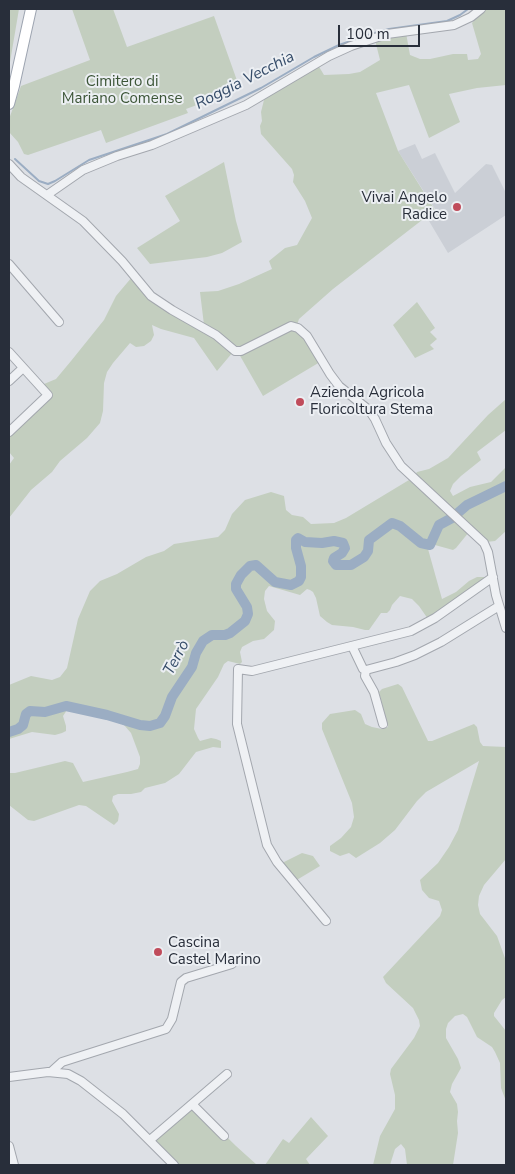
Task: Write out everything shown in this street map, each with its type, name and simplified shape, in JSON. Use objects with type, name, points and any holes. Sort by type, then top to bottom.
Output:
[{"type":"main road","points":[[9,97],[29,9]]},
{"type":"main road","points":[[9,104],[29,9]]},
{"type":"street","points":[[47,195],[83,170],[117,156],[152,145],[246,105],[329,56],[351,46],[387,34],[454,25],[481,9]]},
{"type":"street","points":[[9,164],[21,177],[79,218],[122,261],[151,296],[216,335],[235,351],[242,351],[291,326],[298,328],[307,336],[330,374],[340,386],[369,410],[376,420],[386,443],[401,466],[459,517],[484,543],[488,552],[499,606],[506,628]]},
{"type":"street","points":[[9,264],[59,322]]},
{"type":"street","points":[[9,352],[48,395],[9,432]]},
{"type":"street","points":[[9,381],[23,368]]},
{"type":"street","points":[[326,921],[277,862],[268,845],[237,724],[238,669],[252,671],[411,631],[435,618],[493,577]]},
{"type":"street","points":[[352,646],[361,668],[366,670],[415,655],[441,642],[499,606]]},
{"type":"street","points":[[366,670],[366,676],[374,692],[384,724]]},
{"type":"street","points":[[51,1072],[62,1062],[166,1029],[172,1019],[183,980],[232,964]]},
{"type":"street","points":[[10,1076],[51,1072],[68,1074],[92,1088],[123,1114],[174,1165]]},
{"type":"street","points":[[150,1140],[226,1074]]},
{"type":"street","points":[[192,1104],[224,1136]]},
{"type":"street","points":[[9,1146],[14,1165]]},
{"type":"shaded area","points":[[415,144],[422,159],[435,153],[455,193],[486,164],[492,165],[506,193],[506,215],[448,253],[426,216],[435,209],[398,151]]},
{"type":"green space","points":[[9,9],[19,9],[9,68]]},
{"type":"green space","name":"Cimitero di Mariano Comense","points":[[72,9],[113,9],[127,47],[214,16],[240,89],[186,109],[188,113],[106,143],[101,130],[28,155],[24,154],[18,142],[9,132],[9,119],[21,86],[90,60]]},
{"type":"green space","points":[[483,9],[506,9],[506,85],[477,88],[449,94],[460,122],[429,138],[409,85],[376,93],[398,151],[435,210],[333,289],[299,319],[297,325],[237,348],[204,325],[200,292],[218,291],[272,269],[269,261],[285,248],[297,245],[312,218],[305,201],[293,182],[294,175],[292,169],[261,134],[261,112],[264,100],[268,95],[318,65],[324,75],[360,72],[380,60],[375,40],[406,33],[410,55],[420,59],[467,54],[468,60],[478,59],[481,54],[472,23]]},
{"type":"green space","points":[[224,162],[242,242],[222,253],[207,257],[150,264],[137,248],[180,221],[165,196]]},
{"type":"green space","points":[[132,277],[142,290],[233,352],[217,371],[194,338],[152,325],[154,335],[151,341],[144,346],[136,347],[130,343],[107,372],[100,423],[87,438],[60,461],[52,472],[31,490],[9,518],[9,465],[14,458],[9,452],[9,436],[51,394],[44,384],[56,379],[71,361],[104,320],[116,296]]},
{"type":"green space","points":[[417,302],[435,328],[430,332],[437,339],[430,345],[434,349],[415,358],[393,325]]},
{"type":"green space","points":[[291,330],[297,330],[303,336],[320,362],[263,396],[239,354]]},
{"type":"green space","points":[[506,399],[506,430],[477,452],[481,460],[453,484],[450,491],[453,496],[470,487],[491,482],[506,467],[506,531],[495,541],[486,542],[462,517],[415,475],[417,472],[429,469],[448,458],[488,415]]},
{"type":"green space","points":[[409,480],[446,510],[469,532],[453,550],[435,545],[428,549],[442,599],[456,592],[477,577],[486,577],[487,581],[428,619],[412,599],[400,596],[387,613],[381,613],[369,630],[332,625],[327,622],[320,616],[316,598],[310,590],[307,589],[300,595],[269,586],[265,591],[264,599],[267,611],[275,621],[274,630],[264,639],[253,641],[242,647],[240,652],[242,662],[240,664],[228,661],[224,664],[218,677],[196,709],[194,729],[198,738],[200,741],[211,738],[221,741],[221,748],[213,747],[196,752],[179,774],[165,783],[145,788],[141,792],[113,796],[112,801],[119,814],[118,821],[114,825],[86,806],[79,805],[34,821],[28,820],[9,805],[9,773],[65,761],[73,763],[83,782],[138,769],[140,757],[131,733],[124,725],[115,720],[67,710],[63,716],[66,731],[62,733],[55,735],[32,732],[9,739],[9,685],[31,676],[52,680],[60,677],[67,668],[78,619],[90,591],[100,581],[117,574],[146,557],[164,551],[174,544],[218,537],[225,530],[232,514],[245,500],[271,492],[284,496],[286,510],[292,515],[303,517],[311,524],[334,523],[346,518]]},
{"type":"green space","points":[[398,684],[402,687],[428,741],[474,724],[477,727],[480,742],[483,746],[506,747],[506,859],[484,885],[479,896],[478,905],[480,914],[497,936],[506,961],[506,997],[502,1000],[494,1016],[506,1031],[506,1101],[501,1088],[500,1063],[492,1047],[477,1037],[467,1017],[463,1014],[455,1016],[448,1023],[446,1029],[446,1038],[461,1068],[452,1084],[450,1092],[457,1104],[458,1112],[458,1133],[453,1165],[407,1165],[405,1149],[401,1144],[395,1149],[390,1165],[373,1165],[380,1136],[395,1109],[391,1069],[414,1038],[420,1026],[413,1008],[386,983],[383,977],[440,916],[442,910],[439,901],[429,898],[422,890],[420,880],[438,863],[458,830],[479,761],[426,792],[395,830],[380,843],[356,858],[349,853],[340,856],[330,851],[330,846],[351,827],[354,817],[352,803],[322,729],[322,723],[330,714],[355,710],[361,714],[365,724],[382,729],[388,727],[379,692],[382,689]]},
{"type":"green space","points":[[302,853],[313,856],[320,866],[295,881],[280,864]]},
{"type":"green space","points":[[194,1105],[257,1165],[178,1165],[156,1140]]},
{"type":"green space","points":[[311,1117],[328,1136],[306,1159],[310,1165],[265,1165],[283,1139],[289,1143]]},
{"type":"waterway","name":"Roggia Vecchia","points":[[15,159],[39,181],[48,184],[89,160],[167,134],[261,88],[314,57],[339,45],[389,29],[447,21],[468,9]]},
{"type":"waterway","name":"Terrò","points":[[9,732],[23,725],[26,714],[30,711],[45,712],[66,706],[140,725],[150,726],[160,723],[165,716],[172,697],[192,667],[196,653],[203,641],[212,635],[230,633],[245,621],[248,614],[247,607],[236,589],[236,584],[241,575],[250,566],[256,565],[275,582],[291,585],[299,581],[301,577],[301,566],[296,548],[296,540],[298,538],[305,542],[322,543],[334,541],[343,543],[345,548],[333,561],[336,565],[351,565],[364,557],[368,551],[369,540],[392,523],[400,526],[421,543],[430,545],[439,525],[452,518],[467,505],[506,486]]},
{"type":"place","name":"Vivai Angelo Radice","points":[[457,207]]},
{"type":"place","name":"Azienda Agricola Floricoltura Stema","points":[[300,402]]},
{"type":"place","name":"Cascina Castel Marino","points":[[158,952]]}]
